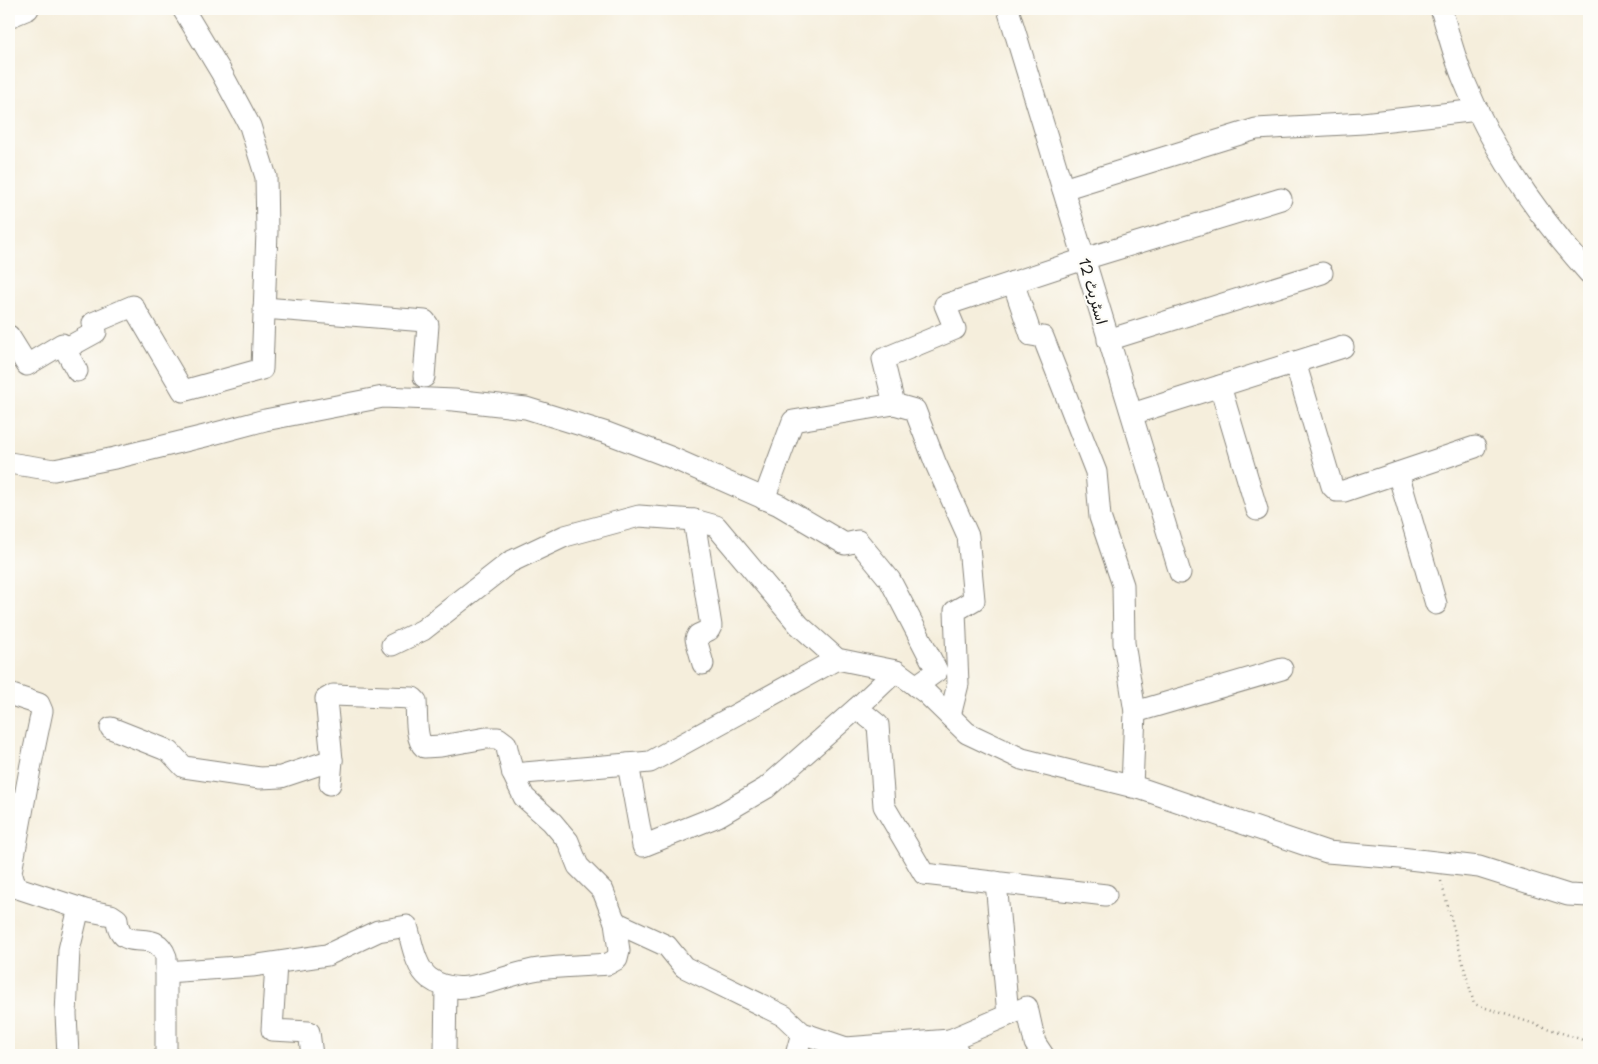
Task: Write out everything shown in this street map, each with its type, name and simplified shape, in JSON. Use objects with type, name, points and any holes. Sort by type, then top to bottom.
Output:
[{"type":"street","points":[[9,17],[28,9]]},
{"type":"street","points":[[65,349],[96,332],[93,323],[133,306],[183,391],[262,370],[267,231],[266,177],[250,126],[221,72],[183,9]]},
{"type":"street","name":"اسٹریٹ 12","points":[[1008,9],[1180,573]]},
{"type":"street","points":[[1441,9],[1463,77],[1489,133],[1526,195],[1589,273]]},
{"type":"street","points":[[1063,188],[1256,129],[1364,124],[1478,110]]},
{"type":"street","points":[[894,404],[883,359],[956,328],[945,304],[1281,199]]},
{"type":"street","points":[[1108,340],[1322,273]]},
{"type":"street","points":[[1014,282],[1031,335],[1043,337],[1096,472],[1100,518],[1123,584],[1124,643],[1135,712],[1132,787]]},
{"type":"street","points":[[264,308],[425,321],[428,325],[424,377]]},
{"type":"street","points":[[9,336],[27,365],[62,344],[78,371]]},
{"type":"street","points":[[1132,414],[1343,347]]},
{"type":"street","points":[[1295,362],[1332,486],[1337,491],[1344,491],[1475,448]]},
{"type":"street","points":[[1220,386],[1257,510]]},
{"type":"street","points":[[9,464],[54,470],[115,458],[265,420],[383,397],[454,400],[526,408],[616,436],[670,457],[779,505],[845,544],[858,541],[890,580],[938,672],[916,686]]},
{"type":"street","points":[[764,499],[793,421],[894,404],[915,410],[935,462],[968,536],[974,600],[955,611],[958,684],[950,716]]},
{"type":"street","points":[[1398,473],[1436,604]]},
{"type":"street","points":[[392,645],[423,630],[510,562],[565,536],[639,516],[694,520],[716,526],[799,625],[837,659],[896,671],[926,693],[967,733],[1022,759],[1132,787],[1327,852],[1479,867],[1568,895],[1589,896]]},
{"type":"street","points":[[694,520],[711,626],[709,630],[698,635],[696,639],[703,664]]},
{"type":"street","points":[[513,774],[650,762],[837,659]]},
{"type":"street","points":[[1135,712],[1282,669]]},
{"type":"street","points":[[628,764],[643,846],[718,816],[766,788],[896,671]]},
{"type":"street","points":[[9,694],[39,704],[42,711],[10,872],[14,882],[18,888],[79,908],[111,915],[116,919],[120,932],[125,937],[132,940],[156,942],[164,949],[166,957],[166,1055]]},
{"type":"street","points":[[166,972],[252,966],[327,955],[378,931],[407,926],[419,965],[428,977],[446,986],[471,987],[537,969],[608,964],[617,959],[619,951],[615,922],[603,891],[578,866],[568,842],[552,822],[524,797],[513,774],[506,744],[498,738],[424,747],[421,745],[418,736],[416,702],[410,697],[333,695],[326,699],[332,760],[330,784]]},
{"type":"street","points":[[857,708],[878,725],[884,806],[924,874],[1106,895]]},
{"type":"street","points":[[111,728],[170,752],[184,767],[260,778],[281,777],[332,760]]},
{"type":"street","points":[[996,882],[1008,1015]]},
{"type":"street","points":[[68,1055],[66,1014],[70,950],[79,908]]},
{"type":"street","points":[[615,922],[667,946],[684,967],[784,1016],[802,1033],[848,1052],[955,1048],[1008,1015],[1028,1007],[1035,1043],[1043,1055]]},
{"type":"street","points":[[276,962],[272,1030],[309,1032],[312,1055]]},
{"type":"street","points":[[443,1055],[445,1053],[446,986]]},
{"type":"street","points":[[796,1055],[802,1033]]},
{"type":"path","points":[[1436,862],[1474,1004],[1589,1042]]}]
